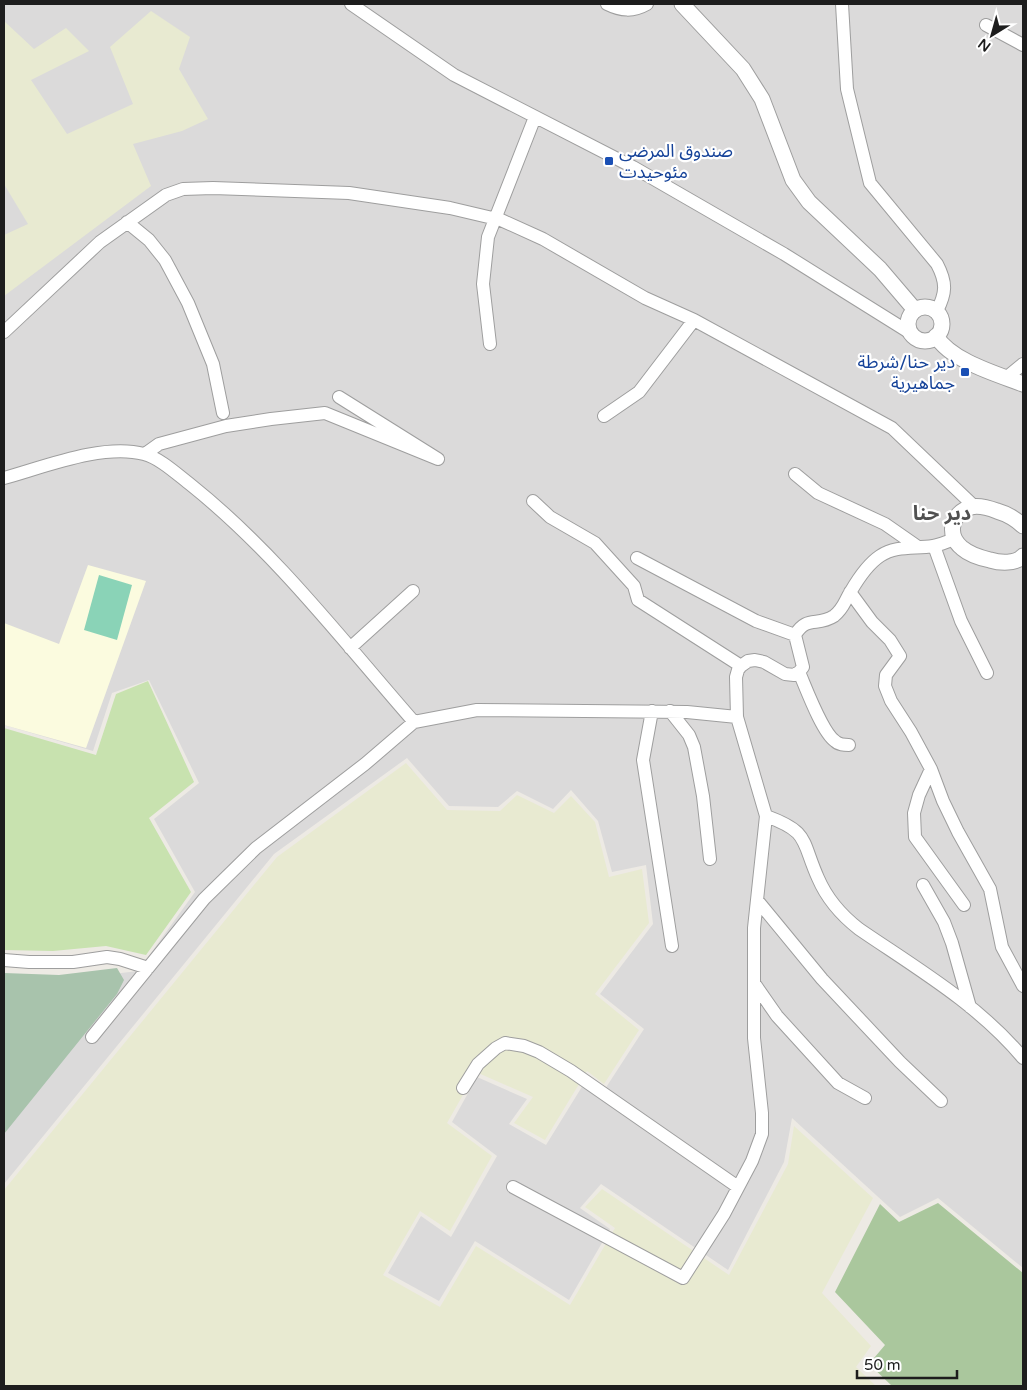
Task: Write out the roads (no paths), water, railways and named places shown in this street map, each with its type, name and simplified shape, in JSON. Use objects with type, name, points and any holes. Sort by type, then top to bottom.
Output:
[{"type":"street","points":[[352,4],[454,75],[634,167],[784,254],[918,339],[928,340],[936,336],[940,331],[942,320],[937,311],[926,307],[915,310],[908,326],[912,334]]},
{"type":"street","points":[[607,4],[620,10],[634,10],[647,4]]},
{"type":"street","points":[[682,4],[742,68],[757,91],[762,99],[793,180],[809,202],[880,269],[915,310]]},
{"type":"street","points":[[842,4],[847,89],[870,183],[937,264],[942,274],[944,294],[937,311]]},
{"type":"street","points":[[986,25],[1023,45]]},
{"type":"street","points":[[490,344],[483,284],[488,237],[535,117]]},
{"type":"street","points":[[4,332],[100,242],[166,195],[183,189],[213,188],[349,193],[450,208],[495,218],[543,239],[645,298],[694,320],[892,428],[974,507]]},
{"type":"street","points":[[127,222],[149,240],[165,260],[188,303],[213,364],[222,413]]},
{"type":"street","points":[[604,416],[640,392],[694,320]]},
{"type":"street","points":[[936,336],[948,351],[1023,384]]},
{"type":"street","points":[[1006,378],[1023,364]]},
{"type":"street","points":[[145,454],[159,444],[226,426],[325,413],[438,459],[339,397]]},
{"type":"street","points":[[4,478],[96,452],[124,451],[145,454],[170,468],[215,505],[297,586],[414,722]]},
{"type":"street","points":[[795,474],[818,493],[885,524],[918,547]]},
{"type":"street","points":[[533,501],[550,517],[595,543],[634,586],[638,600],[741,666]]},
{"type":"street","points":[[1023,525],[1012,516],[985,507],[974,507],[960,512],[954,520],[951,531],[962,548],[976,557],[1010,562],[1020,560],[1023,556]]},
{"type":"street","points":[[513,1187],[683,1278],[724,1214],[752,1161],[762,1134],[762,1113],[754,1038],[754,928],[766,816],[737,718],[736,677],[738,670],[748,661],[755,660],[764,662],[785,674],[794,675],[799,672],[803,666],[795,635],[800,627],[805,623],[823,622],[842,609],[850,592],[865,570],[880,556],[898,548],[934,546],[954,538]]},
{"type":"street","points":[[934,546],[961,621],[987,673]]},
{"type":"street","points":[[637,558],[756,621],[795,635]]},
{"type":"street","points":[[350,648],[413,591]]},
{"type":"street","points":[[850,592],[872,622],[890,640],[900,656],[886,675],[885,686],[891,701],[911,732],[931,769],[958,832],[990,889],[1002,947],[1023,986]]},
{"type":"street","points":[[799,672],[822,724],[834,741],[842,745],[850,745]]},
{"type":"street","points":[[92,1037],[204,899],[256,848],[365,764],[414,722],[477,710],[670,711],[737,718]]},
{"type":"street","points":[[670,711],[689,735],[694,747],[703,796],[710,859]]},
{"type":"street","points":[[652,712],[643,760],[672,946]]},
{"type":"street","points":[[931,769],[919,795],[914,813],[915,837],[964,905]]},
{"type":"street","points":[[766,816],[786,823],[803,838],[825,893],[846,919],[970,1007],[989,1022],[1023,1058]]},
{"type":"street","points":[[923,886],[944,922],[952,942],[970,1007]]},
{"type":"street","points":[[757,900],[822,979],[900,1062],[941,1101]]},
{"type":"street","points":[[4,960],[73,962],[106,958],[120,959],[148,968]]},
{"type":"street","points":[[754,983],[777,1016],[838,1083],[865,1098]]},
{"type":"street","points":[[463,1088],[478,1064],[496,1048],[505,1043],[524,1046],[539,1052],[570,1071],[738,1187]]},
{"type":"place","name":"صندوق المرضى مئوحيدت","points":[[609,161]]},
{"type":"place","name":"دير حنا/شرطة جماهيرية","points":[[965,372]]},
{"type":"district","name":"دير حنا","points":[[942,514]]}]
